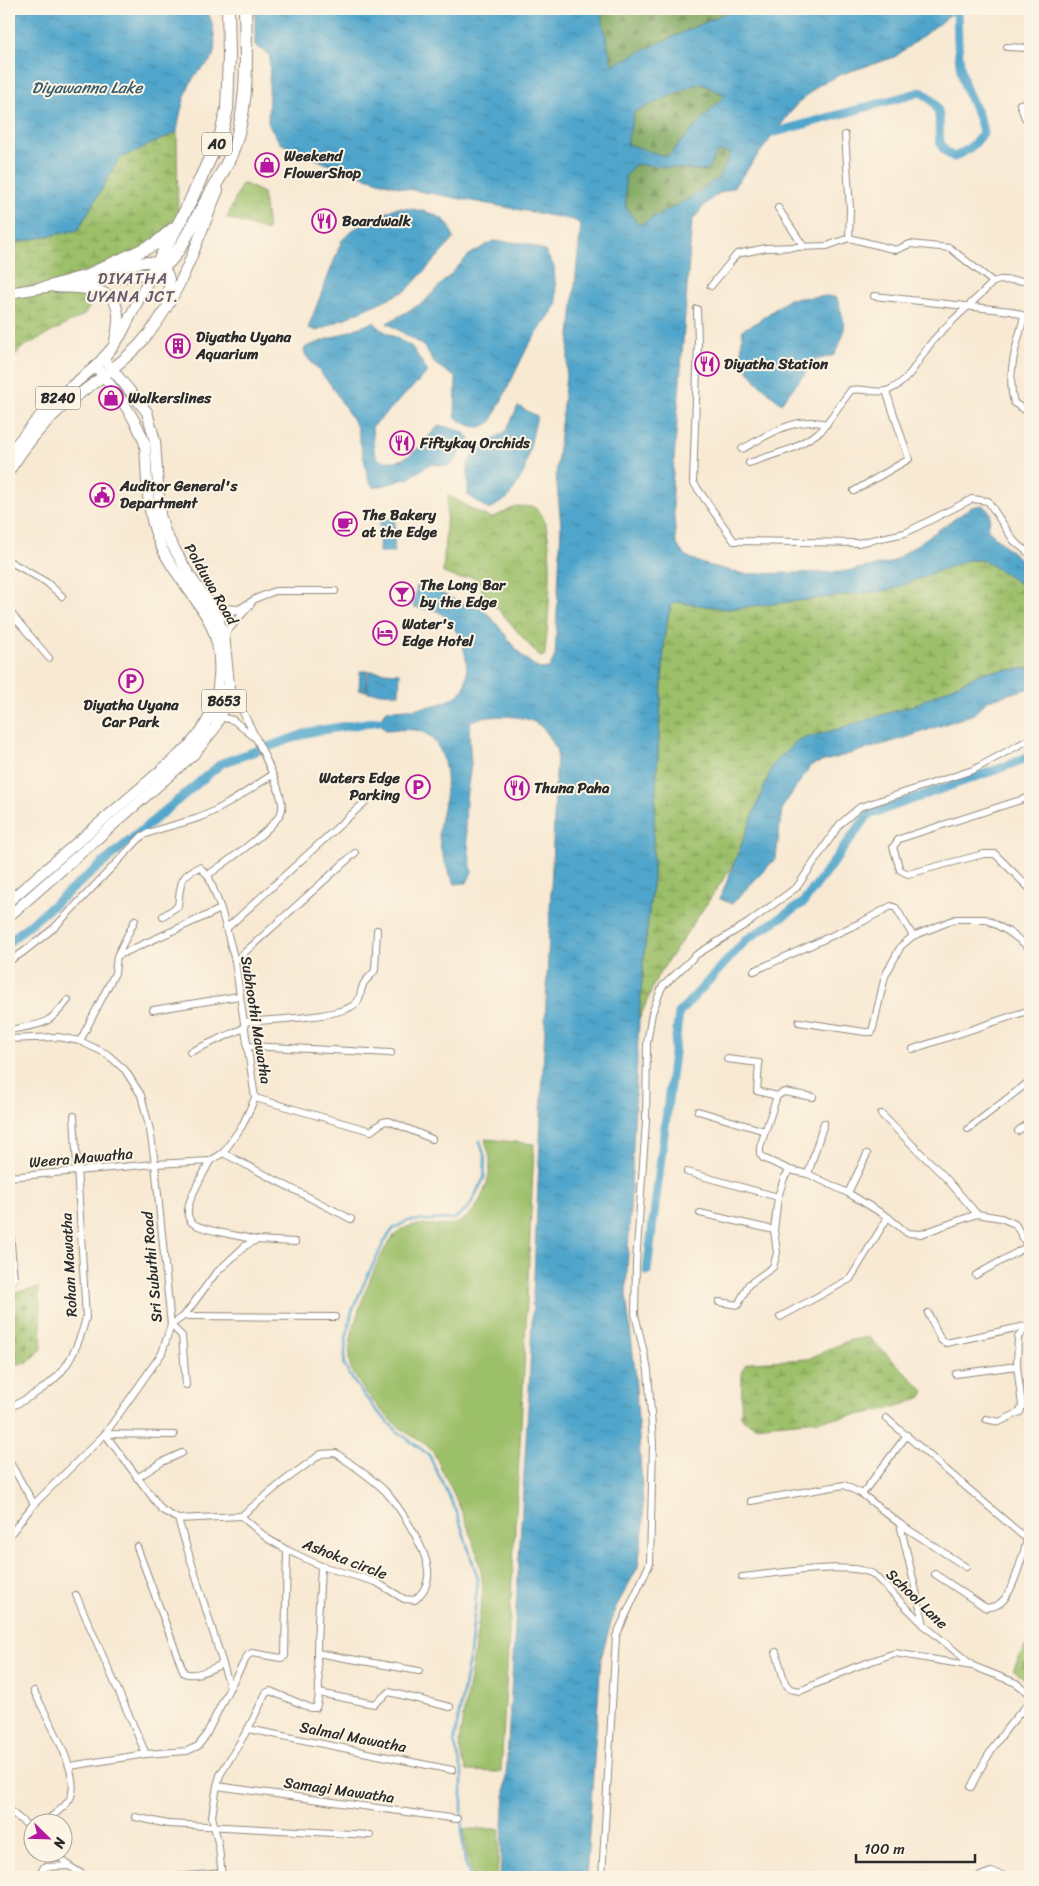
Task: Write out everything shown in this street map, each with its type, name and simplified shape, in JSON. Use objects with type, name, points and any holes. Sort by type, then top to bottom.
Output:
[{"type":"highway","name":"A0","points":[[158,268],[221,134],[227,109],[228,9]]},
{"type":"highway","name":"A0","points":[[158,268],[180,247],[230,156],[242,110],[246,55],[245,9]]},
{"type":"highway","points":[[93,273],[155,244],[178,224]]},
{"type":"main road","points":[[148,332],[166,308],[178,287],[230,156]]},
{"type":"main road","points":[[46,287],[93,273],[144,262],[168,272],[170,282],[168,293],[148,332]]},
{"type":"main road","points":[[9,293],[158,268]]},
{"type":"main road","name":"B240","points":[[9,453],[52,403],[99,362],[112,348],[158,268]]},
{"type":"main road","points":[[46,287],[92,289],[109,294],[116,303],[119,316],[112,348]]},
{"type":"main road","name":"B240","points":[[9,471],[22,450],[58,411],[112,369],[138,345],[148,332]]},
{"type":"main road","name":"Polduwa Road","points":[[9,901],[188,747],[206,723],[219,683],[214,621],[204,596],[188,573],[166,534],[160,515],[155,441],[147,412],[112,369],[99,362]]},
{"type":"main road","name":"Polduwa Road","points":[[9,916],[194,754],[215,728],[229,684],[224,635],[170,565],[157,538],[151,518],[145,444],[142,434],[103,376],[99,362]]},
{"type":"street","points":[[1007,47],[1030,48]]},
{"type":"street","points":[[1025,118],[1020,104],[1030,102]]},
{"type":"street","points":[[845,135],[850,209],[849,238]]},
{"type":"street","points":[[778,208],[804,247]]},
{"type":"street","points":[[710,286],[737,254],[766,248],[827,246],[849,238],[896,250],[910,244],[950,248],[993,282]]},
{"type":"street","points":[[749,463],[794,448],[820,431],[851,390],[857,389],[879,393],[894,388],[913,370],[935,337],[970,306],[993,282],[1000,280],[1030,281]]},
{"type":"street","points":[[874,296],[1011,311],[1027,317],[1014,357],[1010,388],[1014,403],[1030,413]]},
{"type":"street","points":[[697,309],[698,342],[693,482],[734,541],[858,543],[905,533],[972,500],[988,501],[1014,541],[1030,554]]},
{"type":"street","points":[[854,491],[909,459],[886,391]]},
{"type":"street","points":[[742,449],[790,424],[814,421],[827,424]]},
{"type":"street","points":[[9,561],[46,582],[62,596]]},
{"type":"street","points":[[214,621],[239,610],[257,598],[275,591],[335,591]]},
{"type":"street","points":[[204,596],[223,608],[239,610]]},
{"type":"street","points":[[224,635],[257,598]]},
{"type":"street","points":[[9,611],[49,658]]},
{"type":"street","points":[[163,916],[178,906],[181,882],[186,873],[199,867],[208,875],[276,821],[282,809],[280,790],[229,684]]},
{"type":"street","points":[[219,717],[232,720],[256,739]]},
{"type":"street","points":[[602,1877],[616,1636],[650,1563],[653,1443],[648,1370],[635,1314],[636,1262],[646,1122],[647,1043],[652,1013],[662,987],[696,955],[748,923],[797,887],[840,824],[860,807],[973,770],[1030,739]]},
{"type":"street","points":[[9,960],[22,953],[54,928],[142,836],[155,830],[198,818],[234,800],[272,775]]},
{"type":"street","points":[[1030,797],[900,839],[893,847],[900,870],[908,874],[984,854],[996,854],[1030,889]]},
{"type":"street","points":[[227,928],[365,802]]},
{"type":"street","points":[[235,961],[355,853]]},
{"type":"street","name":"Subhoothi Mawatha","points":[[155,1164],[210,1160],[223,1153],[242,1126],[255,1098],[235,961],[227,928],[208,875]]},
{"type":"street","points":[[754,971],[862,922],[891,906],[896,908],[913,936]]},
{"type":"street","points":[[117,956],[221,909]]},
{"type":"street","points":[[799,1022],[872,1032],[885,976],[901,946],[913,936],[956,919],[986,919],[1009,932],[1030,948]]},
{"type":"street","points":[[80,1041],[115,973],[117,956],[135,920]]},
{"type":"street","points":[[190,1052],[244,1025],[332,1013],[354,1006],[359,1000],[365,981],[373,975],[375,970],[377,930]]},
{"type":"street","points":[[1030,972],[1030,982]]},
{"type":"street","points":[[153,1010],[240,996]]},
{"type":"street","points":[[9,1030],[45,1023],[56,1015],[68,1000]]},
{"type":"street","points":[[913,1049],[1030,1010]]},
{"type":"street","name":"Sri Subuthi Road","points":[[9,1038],[58,1037],[80,1041],[107,1054],[125,1070],[141,1095],[150,1130],[155,1164],[171,1325],[162,1353],[105,1434],[34,1504],[9,1536]]},
{"type":"street","points":[[247,1046],[391,1053]]},
{"type":"street","points":[[727,1059],[759,1063],[757,1091],[777,1096]]},
{"type":"street","points":[[968,1129],[1030,1081]]},
{"type":"street","points":[[813,1097],[784,1092],[777,1096],[765,1131],[760,1154],[764,1158],[790,1170],[808,1174],[848,1193],[888,1217],[907,1233],[921,1234],[977,1214],[1001,1218],[1015,1224],[1029,1248],[976,1275]]},
{"type":"street","points":[[255,1098],[371,1131],[383,1122],[389,1121],[432,1138]]},
{"type":"street","points":[[698,1111],[765,1131]]},
{"type":"street","points":[[881,1114],[945,1177],[977,1214]]},
{"type":"street","name":"Rohan Mawatha","points":[[9,1408],[51,1383],[71,1361],[79,1344],[86,1318],[74,1116]]},
{"type":"street","points":[[1018,1131],[1030,1121]]},
{"type":"street","points":[[808,1174],[824,1123]]},
{"type":"street","points":[[223,1153],[351,1219]]},
{"type":"street","points":[[848,1193],[867,1154]]},
{"type":"street","points":[[210,1160],[190,1200],[187,1211],[193,1224],[202,1228],[256,1240],[295,1242]]},
{"type":"street","name":"Weera Mawatha","points":[[9,1177],[155,1164]]},
{"type":"street","points":[[719,1302],[738,1305],[748,1285],[773,1267],[777,1253],[774,1230],[778,1197],[784,1178],[790,1170]]},
{"type":"street","points":[[687,1172],[778,1197]]},
{"type":"street","points":[[700,1213],[774,1230]]},
{"type":"street","points":[[780,1317],[850,1279],[888,1217]]},
{"type":"street","points":[[9,1219],[14,1279],[9,1285]]},
{"type":"street","points":[[186,1385],[182,1336],[171,1325],[184,1316],[215,1274],[245,1246],[256,1240]]},
{"type":"street","points":[[928,1313],[941,1340],[946,1343],[1030,1325]]},
{"type":"street","points":[[184,1316],[335,1317]]},
{"type":"street","points":[[986,1419],[999,1422],[1020,1412],[1022,1406],[1016,1366],[1018,1337],[1030,1325]]},
{"type":"street","points":[[956,1374],[1016,1366]]},
{"type":"street","points":[[886,1418],[1029,1541],[1005,1599],[998,1605],[986,1608],[935,1574]]},
{"type":"street","points":[[105,1434],[174,1435]]},
{"type":"street","points":[[105,1434],[162,1510],[178,1519],[240,1516]]},
{"type":"street","points":[[862,1494],[907,1435]]},
{"type":"street","points":[[137,1478],[162,1462],[182,1453]]},
{"type":"street","name":"Ashoka circle","points":[[336,1453],[385,1491],[412,1526],[423,1552],[429,1575],[424,1592],[415,1600],[404,1599],[376,1582],[321,1566],[287,1550],[268,1539],[240,1516],[321,1454],[336,1453]]},
{"type":"street","points":[[9,1464],[34,1504]]},
{"type":"street","points":[[751,1501],[844,1485],[862,1494],[900,1524],[966,1567]]},
{"type":"street","points":[[178,1519],[230,1687]]},
{"type":"street","points":[[900,1524],[925,1626]]},
{"type":"street","points":[[137,1547],[184,1673],[189,1675],[195,1674],[223,1664]]},
{"type":"street","points":[[70,1766],[146,1754],[186,1751],[198,1746],[206,1737],[248,1655],[252,1653],[281,1658],[285,1656],[287,1550]]},
{"type":"street","points":[[176,1877],[222,1875],[219,1847],[212,1816],[217,1786],[220,1775],[248,1729],[266,1693],[270,1691],[316,1708],[319,1693],[317,1653],[321,1566]]},
{"type":"street","name":"School Lane","points":[[742,1577],[834,1568],[865,1570],[873,1574],[925,1626],[973,1666],[1016,1683],[1030,1694]]},
{"type":"street","points":[[76,1595],[146,1754]]},
{"type":"street","points":[[776,1652],[785,1683],[790,1689],[800,1692],[855,1667],[895,1653],[973,1666]]},
{"type":"street","points":[[317,1653],[419,1671]]},
{"type":"street","points":[[34,1691],[70,1766],[72,1793],[64,1806],[55,1814]]},
{"type":"street","points":[[319,1693],[374,1704],[389,1692],[450,1707]]},
{"type":"street","points":[[971,1787],[988,1753],[1014,1719],[1030,1702]]},
{"type":"street","name":"Salmal Mawatha","points":[[248,1729],[452,1770]]},
{"type":"street","name":"Samagi Mawatha","points":[[217,1786],[457,1819]]},
{"type":"street","points":[[9,1810],[22,1821]]},
{"type":"street","points":[[135,1816],[168,1824],[370,1835]]},
{"type":"street","points":[[38,1877],[44,1868],[69,1866],[87,1877]]},
{"type":"street","points":[[978,1877],[991,1872],[1009,1877]]},
{"type":"green space","points":[[600,9],[734,9],[612,65]]},
{"type":"green space","points":[[699,83],[725,95],[667,157],[626,144],[634,112]]},
{"type":"green space","points":[[177,132],[178,224],[155,244],[48,286],[100,290],[84,315],[23,347],[9,362],[9,244],[78,230],[119,159]]},
{"type":"green space","points":[[718,151],[732,152],[718,178],[688,199],[640,226],[626,209],[625,176],[635,164],[707,171]]},
{"type":"green space","points":[[245,184],[263,193],[267,231],[227,218],[241,185]]},
{"type":"green space","points":[[448,495],[479,513],[492,518],[517,506],[534,507],[542,515],[549,543],[550,562],[548,623],[545,654],[543,657],[539,656],[497,608],[484,601],[481,586],[476,578],[468,576],[461,579],[443,573]]},
{"type":"green space","points":[[967,560],[983,560],[1030,590],[1030,668],[984,672],[914,705],[798,740],[773,764],[737,859],[657,977],[639,1020],[653,877],[653,840],[665,631],[671,605],[677,602],[728,609],[890,590]]},
{"type":"green space","points":[[485,1139],[534,1144],[523,1390],[501,1772],[467,1771],[461,1755],[459,1742],[475,1650],[483,1583],[480,1565],[466,1522],[454,1493],[433,1452],[399,1427],[378,1407],[354,1374],[349,1360],[351,1339],[357,1315],[376,1267],[390,1241],[397,1233],[411,1226],[455,1224],[463,1220],[477,1206],[489,1176],[490,1158]]},
{"type":"green space","points":[[39,1288],[42,1349],[28,1363],[9,1365],[9,1293]]},
{"type":"green space","points":[[869,1337],[924,1391],[922,1397],[884,1410],[840,1418],[755,1426],[744,1420],[741,1416],[742,1374],[745,1365],[751,1362],[808,1359],[847,1341]]},
{"type":"green space","points":[[1030,1637],[1030,1683],[1013,1670]]},
{"type":"green space","points":[[463,1829],[500,1829],[497,1877],[473,1877],[468,1861]]},
{"type":"water","name":"Diyawanna Lake","points":[[9,9],[206,9],[213,27],[215,49],[211,60],[191,83],[181,110],[177,132],[119,159],[78,230],[9,244]]},
{"type":"water","points":[[255,9],[600,9],[612,65],[734,9],[958,9],[895,57],[845,73],[820,84],[796,105],[733,188],[714,196],[692,221],[672,488],[676,543],[684,555],[703,564],[744,574],[841,572],[890,563],[972,507],[982,505],[991,513],[988,530],[1021,560],[1030,565],[1030,590],[983,560],[967,560],[890,590],[728,609],[677,602],[671,605],[665,631],[653,840],[653,877],[639,1020],[626,1295],[635,1370],[644,1523],[638,1567],[615,1609],[601,1658],[586,1877],[500,1877],[529,1391],[557,751],[543,728],[530,720],[504,716],[471,721],[469,732],[471,765],[466,799],[465,824],[472,872],[467,883],[455,884],[444,861],[439,837],[446,779],[443,758],[439,748],[426,734],[416,730],[385,730],[379,721],[386,710],[436,705],[455,697],[465,686],[467,671],[465,652],[458,634],[439,612],[413,607],[417,586],[434,590],[466,605],[480,608],[491,617],[523,657],[539,669],[549,668],[555,656],[561,525],[556,475],[581,225],[574,220],[402,188],[336,168],[280,143],[268,123],[270,56],[255,45]],"holes":[[[699,83],[725,95],[667,157],[627,144],[634,112]],[[718,151],[731,153],[718,178],[688,199],[639,225],[626,208],[625,177],[635,164],[707,171]]]},
{"type":"water","points":[[395,208],[416,210],[438,216],[448,224],[454,239],[407,290],[317,331],[308,328],[342,240],[354,229]]},
{"type":"water","points":[[493,241],[526,243],[545,251],[554,267],[557,305],[528,346],[491,422],[481,427],[476,427],[468,425],[455,417],[456,378],[434,363],[423,345],[387,323],[424,302],[469,255]]},
{"type":"water","points":[[828,296],[837,298],[844,321],[842,339],[839,346],[834,355],[816,360],[781,403],[762,387],[749,372],[742,354],[743,329],[754,324],[789,299]]},
{"type":"water","points":[[374,322],[382,330],[412,347],[428,372],[372,427],[374,451],[378,459],[397,461],[405,458],[419,447],[438,426],[460,431],[470,439],[453,463],[447,466],[430,464],[409,478],[375,488],[369,482],[357,427],[331,385],[306,356],[304,350],[306,347]]},
{"type":"water","points":[[518,406],[537,416],[524,472],[509,497],[489,510],[468,495],[468,463],[476,451],[506,431]]},
{"type":"water","points":[[380,518],[395,519],[394,552],[379,552]]},
{"type":"water","points":[[1030,668],[1030,688],[988,700],[974,714],[905,738],[811,765],[782,808],[776,858],[732,904],[720,899],[773,764],[798,740],[914,705],[984,672]]},
{"type":"water","points":[[360,671],[367,671],[366,691],[359,690]]},
{"type":"water","points":[[369,671],[400,673],[399,694],[367,692]]},
{"type":"waterway","points":[[776,132],[921,92],[932,100],[937,109],[939,135],[945,150],[954,157],[967,150],[983,133],[962,76],[958,48],[957,9]]},
{"type":"waterway","points":[[9,942],[222,763],[310,732],[379,721]]},
{"type":"waterway","points":[[647,1271],[679,1013],[746,940],[803,903],[868,815],[1030,756]]},
{"type":"waterway","points":[[470,1877],[465,1861],[462,1836],[462,1771],[454,1742],[470,1654],[478,1579],[457,1513],[429,1455],[397,1431],[374,1408],[354,1382],[344,1365],[346,1340],[352,1311],[384,1242],[393,1229],[407,1221],[454,1219],[469,1207],[484,1178],[485,1158],[480,1141]]},
{"type":"place","name":"Weekend FlowerShop","points":[[267,165]]},
{"type":"place","name":"Boardwalk","points":[[324,221]]},
{"type":"place","name":"Diyatha Uyana Aquarium","points":[[178,346]]},
{"type":"place","name":"Diyatha Station","points":[[707,364]]},
{"type":"place","name":"Walkerslines","points":[[111,398]]},
{"type":"place","name":"Fiftykay Orchids","points":[[402,443]]},
{"type":"place","name":"Auditor General's Department","points":[[102,495]]},
{"type":"place","name":"The Bakery at the Edge","points":[[345,524]]},
{"type":"place","name":"The Long Bar by the Edge","points":[[402,594]]},
{"type":"place","name":"Water's Edge Hotel","points":[[385,633]]},
{"type":"place","name":"Diyatha Uyana Car Park","points":[[131,681]]},
{"type":"place","name":"Waters Edge Parking","points":[[418,787]]},
{"type":"place","name":"Thuna Paha","points":[[517,788]]},
{"type":"district","name":"DIYATHA UYANA JCT.","points":[[133,287]]}]
